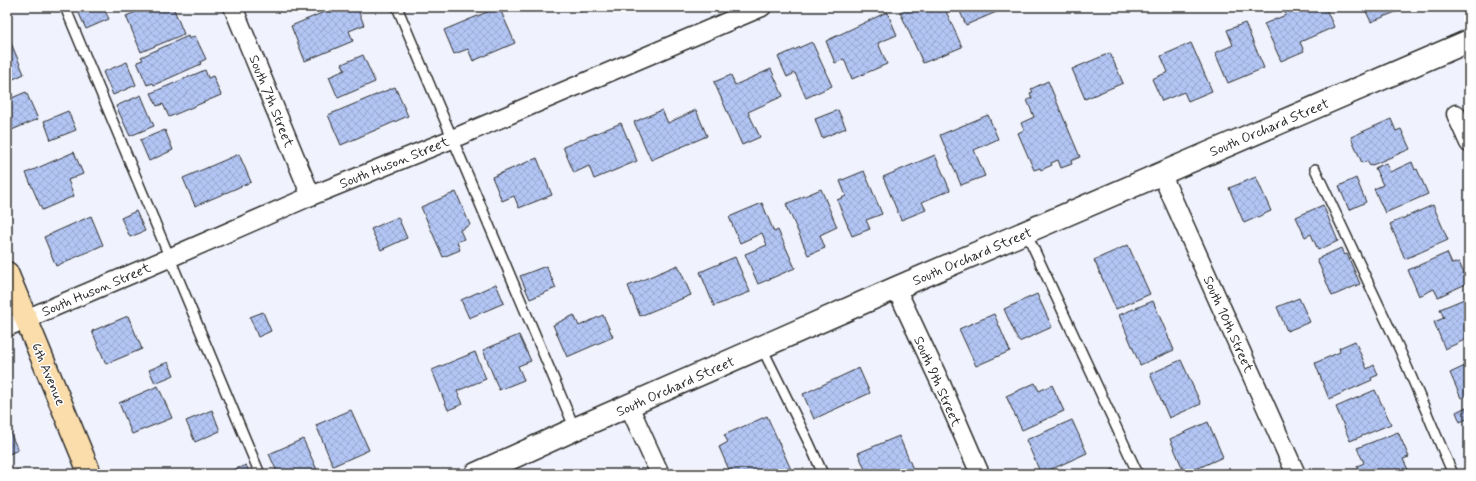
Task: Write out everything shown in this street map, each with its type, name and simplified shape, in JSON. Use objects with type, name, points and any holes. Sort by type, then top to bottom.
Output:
[{"type":"main road","name":"6th Avenue","points":[[7,274],[16,323],[90,474]]},
{"type":"street","name":"South 7th Street","points":[[233,7],[311,196]]},
{"type":"street","name":"South Huson Street","points":[[16,323],[311,196],[762,7]]},
{"type":"street","name":"South Orchard Street","points":[[476,474],[896,288],[1469,41]]},
{"type":"street","points":[[1456,114],[1469,143]]},
{"type":"street","name":"South 10th Street","points":[[1161,173],[1296,474]]},
{"type":"street","name":"South 9th Street","points":[[896,288],[941,384],[980,474]]},
{"type":"street","points":[[629,406],[660,474]]},
{"type":"lane","points":[[65,7],[260,474]]},
{"type":"lane","points":[[397,7],[575,429]]},
{"type":"lane","points":[[1315,170],[1398,348],[1453,474]]},
{"type":"lane","points":[[1026,232],[1138,474]]},
{"type":"lane","points":[[762,348],[823,474]]},
{"type":"building","points":[[76,7],[103,7],[109,19],[86,29]]},
{"type":"building","points":[[148,7],[173,7],[184,34],[141,52],[126,16]]},
{"type":"building","points":[[336,7],[357,7],[364,25],[349,31],[353,41],[305,61],[291,26]]},
{"type":"building","points":[[499,7],[515,43],[473,61],[468,49],[454,54],[444,30]]},
{"type":"building","points":[[578,7],[593,7],[580,12]]},
{"type":"building","points":[[912,7],[944,7],[962,47],[923,63],[900,12]]},
{"type":"building","points":[[958,7],[1008,7],[966,25]]},
{"type":"building","points":[[1282,7],[1297,7],[1298,9],[1303,7],[1325,7],[1334,27],[1300,42],[1304,51],[1281,61],[1264,24],[1286,15]]},
{"type":"building","points":[[1364,7],[1396,7],[1398,11],[1371,22]]},
{"type":"building","points":[[887,12],[897,35],[878,43],[887,64],[852,79],[844,59],[835,63],[826,41]]},
{"type":"building","points":[[1245,23],[1264,68],[1228,83],[1215,53],[1233,45],[1227,30]]},
{"type":"building","points":[[188,36],[189,39],[195,36],[206,59],[200,62],[201,64],[154,85],[153,83],[147,85],[137,62],[143,60],[141,57]]},
{"type":"building","points":[[812,42],[832,86],[806,98],[795,73],[787,77],[778,57]]},
{"type":"building","points":[[11,43],[24,74],[7,82],[7,44]]},
{"type":"building","points":[[1191,43],[1212,91],[1188,101],[1184,92],[1162,101],[1152,79],[1168,72],[1161,56]]},
{"type":"building","points":[[1110,53],[1123,83],[1085,99],[1072,69]]},
{"type":"building","points":[[363,55],[375,82],[338,98],[329,77],[345,70],[342,64]]},
{"type":"building","points":[[127,62],[136,85],[113,95],[103,72]]},
{"type":"building","points":[[771,69],[783,96],[748,112],[760,137],[742,145],[714,82],[731,75],[735,85]]},
{"type":"building","points":[[205,70],[208,78],[213,76],[221,95],[169,117],[163,104],[157,106],[151,93]]},
{"type":"building","points":[[1048,81],[1080,157],[1071,161],[1072,164],[1061,168],[1058,160],[1051,163],[1052,165],[1041,170],[1040,168],[1034,170],[1018,133],[1024,130],[1021,123],[1034,117],[1027,100],[1032,98],[1030,93],[1033,92],[1031,89]]},
{"type":"building","points":[[395,87],[408,116],[341,145],[328,115]]},
{"type":"building","points":[[26,92],[38,119],[7,132],[7,100]]},
{"type":"building","points":[[141,95],[154,126],[130,136],[116,106]]},
{"type":"building","points":[[662,110],[668,123],[696,110],[707,136],[651,160],[634,122]]},
{"type":"building","points":[[838,110],[846,128],[822,138],[815,119]]},
{"type":"building","points":[[68,111],[76,130],[51,140],[44,121]]},
{"type":"building","points":[[988,115],[998,139],[974,150],[985,176],[961,185],[940,135]]},
{"type":"building","points":[[1391,119],[1396,131],[1401,129],[1410,149],[1370,166],[1367,161],[1362,163],[1351,137]]},
{"type":"building","points":[[621,123],[637,161],[594,179],[589,166],[574,173],[563,147]]},
{"type":"building","points":[[165,130],[173,150],[149,161],[140,140]]},
{"type":"building","points":[[74,152],[83,174],[68,180],[74,196],[42,210],[26,173]]},
{"type":"building","points":[[239,154],[251,182],[195,206],[183,178]]},
{"type":"building","points":[[935,155],[950,190],[922,202],[926,210],[901,220],[883,177]]},
{"type":"building","points":[[537,158],[552,195],[519,208],[514,196],[502,201],[492,177]]},
{"type":"building","points":[[1412,162],[1415,170],[1417,169],[1428,194],[1385,213],[1374,189],[1383,185],[1375,168],[1386,163],[1390,172]]},
{"type":"building","points":[[864,171],[882,214],[866,220],[870,229],[852,236],[837,200],[846,196],[840,181]]},
{"type":"building","points":[[1256,177],[1271,211],[1244,223],[1229,188]]},
{"type":"building","points":[[1356,178],[1366,202],[1349,210],[1339,186]]},
{"type":"building","points":[[821,189],[837,227],[820,235],[825,248],[808,255],[786,204]]},
{"type":"building","points":[[456,192],[470,225],[460,230],[464,239],[457,242],[460,250],[443,257],[421,207]]},
{"type":"building","points":[[762,203],[774,232],[778,230],[795,268],[758,284],[745,254],[767,245],[762,233],[740,243],[729,217]]},
{"type":"building","points":[[1323,205],[1338,241],[1318,250],[1311,234],[1305,237],[1296,217]]},
{"type":"building","points":[[1433,205],[1448,240],[1405,259],[1390,224]]},
{"type":"building","points":[[136,211],[145,231],[130,237],[121,218]]},
{"type":"building","points":[[91,216],[103,245],[56,266],[44,237]]},
{"type":"building","points":[[398,217],[407,238],[381,250],[371,229]]},
{"type":"building","points":[[1128,245],[1150,294],[1116,309],[1094,260]]},
{"type":"building","points":[[1341,248],[1344,255],[1347,254],[1360,284],[1332,296],[1317,259]]},
{"type":"building","points":[[1447,253],[1452,264],[1459,262],[1468,283],[1438,297],[1434,289],[1419,296],[1408,270]]},
{"type":"building","points":[[735,257],[750,292],[714,306],[700,272]]},
{"type":"building","points":[[678,265],[691,295],[640,316],[628,286]]},
{"type":"building","points":[[546,266],[556,288],[530,299],[520,276]]},
{"type":"building","points":[[496,284],[504,303],[469,318],[461,300]]},
{"type":"building","points":[[1037,294],[1052,327],[1019,342],[1004,309]]},
{"type":"building","points":[[1469,297],[1469,338],[1445,349],[1434,322],[1444,318],[1440,309]]},
{"type":"building","points":[[1299,298],[1310,322],[1287,331],[1277,307]]},
{"type":"building","points":[[1153,301],[1174,350],[1140,365],[1119,315]]},
{"type":"building","points":[[263,312],[271,331],[258,337],[250,317]]},
{"type":"building","points":[[994,314],[1010,351],[976,366],[959,329]]},
{"type":"building","points":[[574,315],[579,326],[603,315],[613,337],[567,357],[553,325]]},
{"type":"building","points":[[128,316],[142,349],[106,364],[92,331]]},
{"type":"building","points":[[519,335],[531,361],[518,366],[524,380],[499,390],[483,350]]},
{"type":"building","points":[[1355,341],[1367,369],[1374,365],[1378,375],[1371,378],[1372,380],[1329,399],[1315,363],[1340,352],[1339,348]]},
{"type":"building","points":[[475,352],[486,379],[457,391],[463,404],[448,410],[432,370]]},
{"type":"building","points":[[1181,360],[1201,404],[1169,418],[1150,374]]},
{"type":"building","points":[[168,362],[174,375],[155,383],[149,370]]},
{"type":"building","points":[[1469,364],[1469,394],[1461,398],[1450,373]]},
{"type":"building","points":[[859,368],[870,393],[814,419],[803,394]]},
{"type":"building","points":[[1035,383],[1039,391],[1052,385],[1064,411],[1022,430],[1006,396]]},
{"type":"building","points":[[158,386],[172,418],[132,434],[119,403]]},
{"type":"building","points":[[1375,390],[1391,424],[1350,441],[1336,407]]},
{"type":"building","points":[[1466,407],[1469,418],[1460,422],[1456,412]]},
{"type":"building","points":[[212,410],[220,431],[195,442],[186,421]]},
{"type":"building","points":[[351,410],[369,450],[333,466],[316,425]]},
{"type":"building","points":[[767,416],[793,474],[725,474],[730,472],[719,447],[728,442],[724,435]]},
{"type":"building","points":[[1072,420],[1087,453],[1041,474],[1026,440]]},
{"type":"building","points":[[1208,422],[1223,457],[1185,474],[1170,439]]},
{"type":"building","points":[[7,426],[18,450],[7,455]]},
{"type":"building","points":[[1398,432],[1409,457],[1403,459],[1410,474],[1361,474],[1357,466],[1364,463],[1357,448]]},
{"type":"building","points":[[899,436],[915,474],[867,474],[858,453]]},
{"type":"building","points":[[303,439],[318,472],[313,474],[278,474],[269,454]]},
{"type":"building","points":[[246,465],[250,474],[229,474],[228,472]]},
{"type":"building","points":[[19,469],[21,474],[8,474]]},
{"type":"building","points":[[1114,469],[1117,474],[1103,474]]}]
